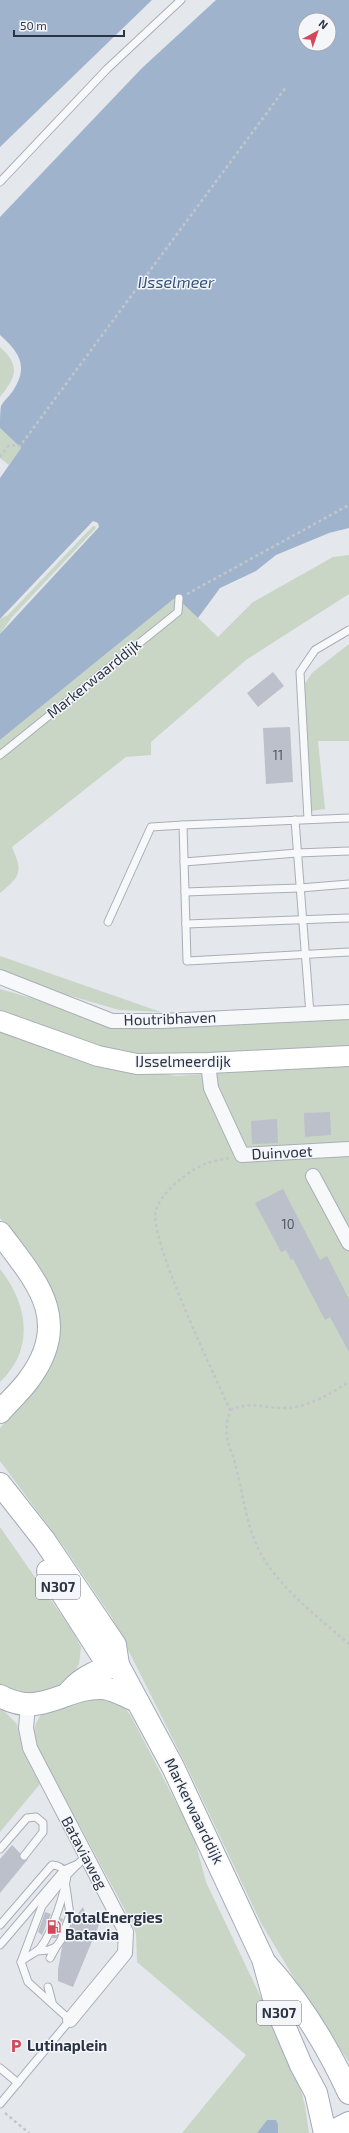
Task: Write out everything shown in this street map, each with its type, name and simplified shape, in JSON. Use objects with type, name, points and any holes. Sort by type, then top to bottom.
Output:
[{"type":"main road","points":[[0,1233],[40,1288],[50,1325],[46,1346],[41,1361],[30,1379],[8,1397],[0,1412]]},
{"type":"main road","name":"Markerwaarddijk","points":[[0,1484],[44,1540],[115,1646],[118,1666],[135,1700],[176,1773],[263,1959],[277,2010],[301,2065],[316,2093],[325,2133]]},
{"type":"main road","name":"Markerwaarddijk","points":[[0,1506],[50,1574],[101,1654],[118,1666]]},
{"type":"main road","points":[[68,1693],[78,1681],[100,1670],[118,1666]]},
{"type":"main road","points":[[0,1696],[28,1705],[41,1704],[68,1693],[105,1688],[135,1700]]},
{"type":"main road","name":"Markerwaarddijk","points":[[263,1959],[293,1995],[331,2054],[349,2093]]},
{"type":"main road","name":"N307","points":[[331,2054],[349,2075]]},
{"type":"main road","name":"Markerwaarddijk","points":[[301,2065],[314,2133]]},
{"type":"main road","points":[[328,2133],[349,2123]]},
{"type":"street","name":"Houtribhaven","points":[[0,977],[112,1021],[349,1012]]},
{"type":"street","name":"IJsselmeerdijk","points":[[0,1021],[98,1056],[137,1064],[208,1063],[349,1056]]},
{"type":"street","name":"Duinvoet","points":[[208,1063],[211,1088],[242,1155],[349,1149]]},
{"type":"street","name":"Duinvoet","points":[[313,1176],[343,1218],[349,1243]]},
{"type":"street","name":"Bataviaweg","points":[[28,1705],[26,1728],[30,1748],[82,1860],[126,1932],[125,1953],[70,2020]]},
{"type":"lane","points":[[0,182],[108,69],[181,0]]},
{"type":"lane","name":"Markerwaarddijk","points":[[0,755],[178,612],[179,598]]},
{"type":"lane","points":[[308,819],[300,672],[315,650],[349,630]]},
{"type":"lane","points":[[108,922],[151,827],[349,818]]},
{"type":"lane","points":[[294,820],[310,1014]]},
{"type":"lane","points":[[183,825],[187,961],[349,952]]},
{"type":"lane","points":[[184,862],[297,853],[349,851]]},
{"type":"lane","points":[[185,892],[300,888],[349,884]]},
{"type":"lane","points":[[186,924],[303,921],[349,918]]},
{"type":"lane","points":[[0,1849],[27,1818],[36,1817],[43,1823],[43,1832],[24,1856]]},
{"type":"lane","points":[[0,1945],[66,1872],[82,1860]]},
{"type":"lane","points":[[0,1925],[52,1865],[58,1865],[66,1872],[69,1920],[50,1958]]},
{"type":"lane","points":[[66,1872],[40,1911],[21,1962],[28,1982],[70,2020]]},
{"type":"lane","points":[[37,1951],[46,1938],[66,1886]]},
{"type":"lane","points":[[21,1962],[26,1956],[37,1951],[50,1950],[56,1946]]},
{"type":"lane","points":[[48,1987],[50,1999],[55,2006]]},
{"type":"lane","name":"Bataviaweg","points":[[0,2104],[70,2020]]},
{"type":"lane","points":[[0,2068],[18,2083]]},
{"type":"path","points":[[0,457],[9,445],[20,446],[286,87]]},
{"type":"path","points":[[179,598],[349,505]]},
{"type":"path","points":[[242,1155],[207,1163],[186,1176],[169,1190],[155,1211],[155,1225],[162,1247],[206,1358],[230,1410],[225,1426],[225,1436],[236,1464],[251,1530],[264,1560],[297,1600],[349,1644]]},
{"type":"path","points":[[230,1410],[242,1405],[254,1404],[284,1408],[302,1406],[318,1400],[349,1382]]},
{"type":"path","points":[[0,2109],[29,2133]]},
{"type":"green space","points":[[0,347],[11,360],[14,372],[10,383],[0,397]]},
{"type":"green space","points":[[0,428],[21,448],[9,465],[0,458]]},
{"type":"green space","points":[[93,526],[96,528],[12,617],[0,634],[0,619],[8,615]]},
{"type":"green space","points":[[349,555],[349,594],[246,660],[151,742],[151,755],[126,757],[12,847],[18,862],[18,873],[16,878],[0,893],[0,740],[176,597],[218,637],[253,602],[333,557]]},
{"type":"green space","points":[[349,644],[349,741],[318,741],[325,809],[310,811],[302,688],[312,673]]},
{"type":"green space","points":[[0,956],[161,1012],[119,1010],[0,975]]},
{"type":"green space","points":[[0,989],[122,1024],[349,1014],[349,1050],[203,1057],[109,1053],[0,1015]]},
{"type":"green space","points":[[0,1026],[103,1065],[177,1076],[349,1064],[349,2062],[303,1993],[261,1923],[188,1769],[111,1616],[64,1547],[0,1461],[0,1428],[50,1369],[56,1352],[59,1329],[25,1250],[0,1218]]},
{"type":"green space","points":[[0,1269],[17,1297],[22,1311],[24,1326],[23,1341],[19,1355],[11,1369],[0,1382]]},
{"type":"green space","points":[[0,1527],[71,1629],[81,1647],[79,1664],[72,1676],[61,1687],[43,1695],[11,1692],[0,1684]]},
{"type":"green space","points":[[94,1696],[121,1702],[131,1716],[194,1837],[206,1882],[295,2069],[305,2106],[309,2133],[278,2133],[278,2125],[267,2120],[257,2133],[182,2133],[246,2055],[137,1962],[136,1934],[132,1923],[36,1744],[34,1730],[38,1719],[44,1710]]},
{"type":"green space","points":[[0,1707],[17,1724],[23,1752],[40,1784],[0,1832]]},
{"type":"water","points":[[0,0],[152,0],[0,147]]},
{"type":"water","name":"IJsselmeer","points":[[216,0],[349,0],[349,528],[329,533],[276,555],[256,571],[220,588],[198,618],[176,597],[0,740],[0,634],[99,527],[98,523],[93,521],[0,619],[0,478],[21,448],[0,428],[0,414],[1,406],[13,391],[18,380],[21,373],[21,366],[12,347],[0,335],[0,217],[142,68]]},
{"type":"water","points":[[267,2120],[276,2120],[278,2125],[278,2133],[257,2133]]},
{"type":"building","points":[[273,672],[284,686],[258,707],[247,693]]},
{"type":"building","points":[[290,727],[293,782],[266,784],[263,728]]},
{"type":"building","points":[[330,1112],[331,1135],[305,1137],[304,1113]]},
{"type":"building","points":[[277,1119],[278,1143],[252,1144],[251,1121]]},
{"type":"building","points":[[283,1189],[320,1260],[327,1256],[349,1299],[349,1352],[330,1317],[325,1320],[293,1259],[291,1260],[286,1250],[281,1252],[255,1203]]},
{"type":"building","points":[[12,1845],[20,1853],[21,1860],[28,1859],[0,1893],[0,1859]]},
{"type":"building","points":[[83,1907],[89,1924],[100,1922],[73,1987],[58,1981],[58,1970],[62,1947],[74,1919]]},
{"type":"building","points":[[45,1912],[51,1914],[42,1935],[38,1932]]},
{"type":"building","points":[[60,1918],[63,1919],[57,1938],[52,1938]]},
{"type":"place","name":"TotalEnergies Batavia","points":[[54,1927]]},
{"type":"place","name":"Lutinaplein","points":[[16,2046]]}]
